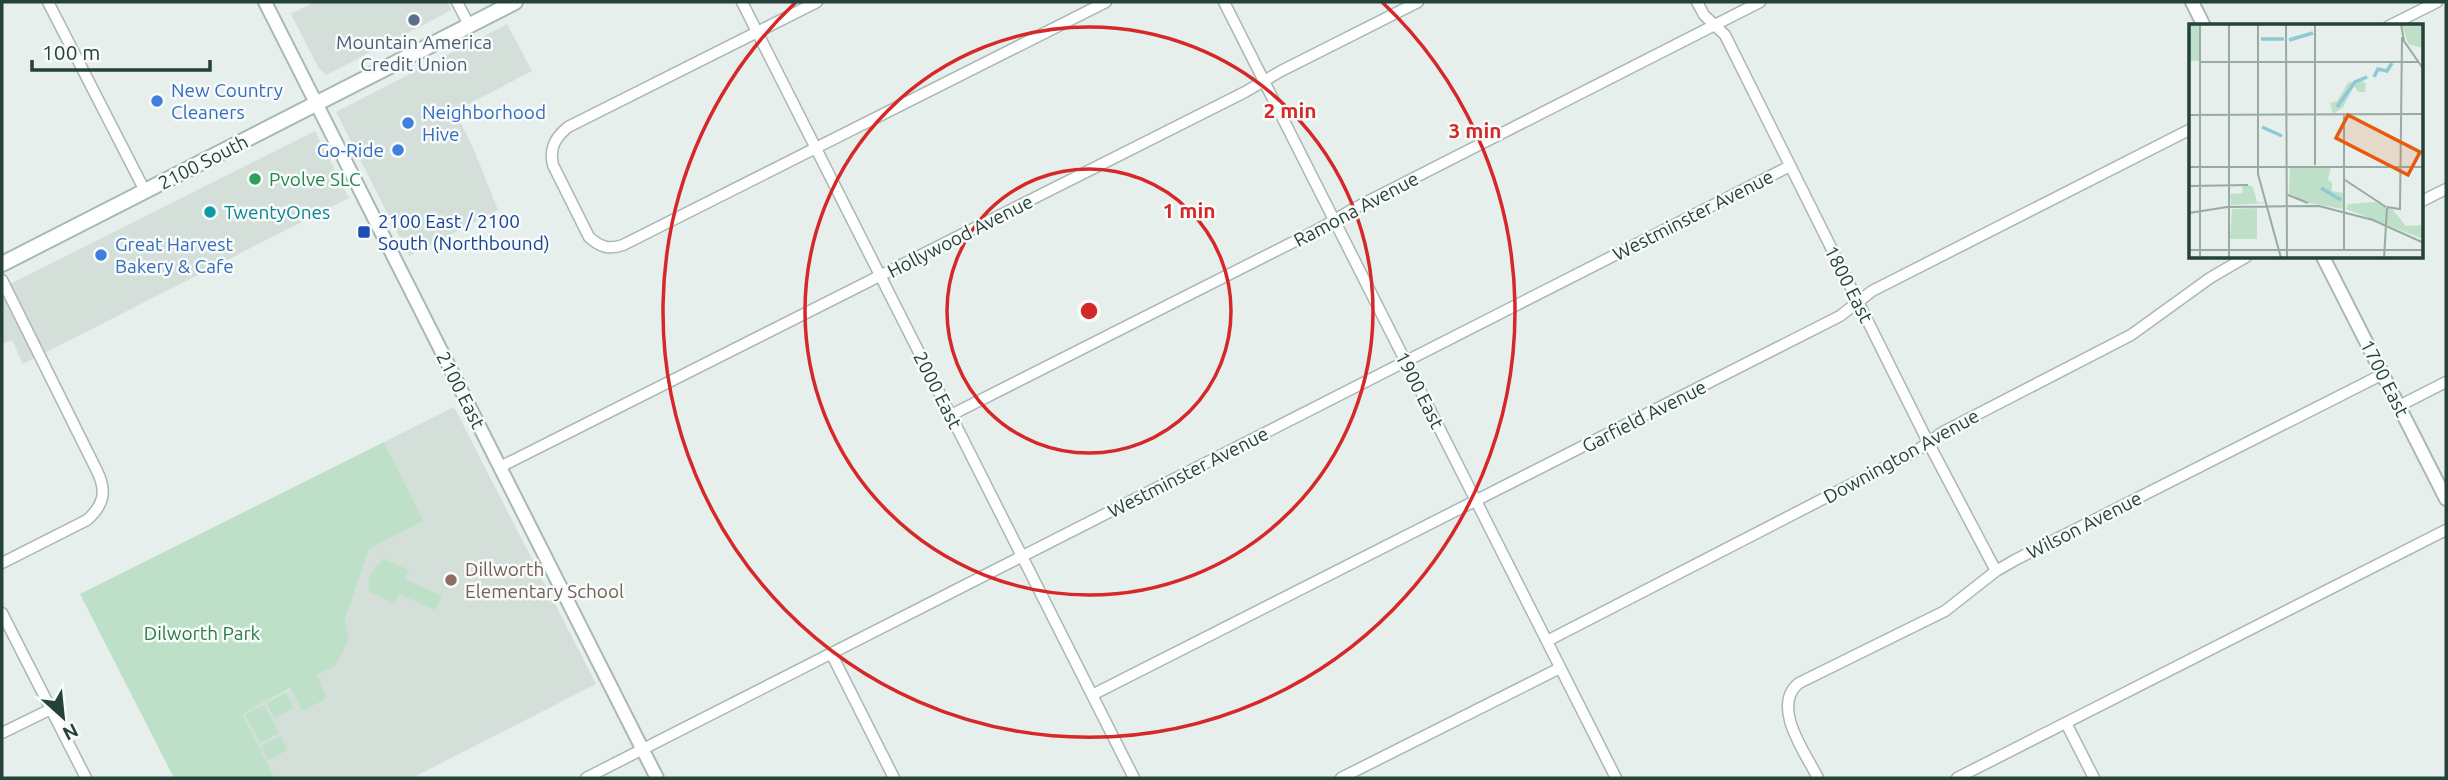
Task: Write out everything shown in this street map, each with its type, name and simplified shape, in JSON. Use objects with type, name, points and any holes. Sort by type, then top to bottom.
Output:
[{"type":"main road","name":"2100 South","points":[[2,264],[515,2]]},
{"type":"street","points":[[48,2],[145,191]]},
{"type":"street","name":"2100 East","points":[[265,2],[657,778]]},
{"type":"street","points":[[457,2],[469,25]]},
{"type":"street","name":"2000 East","points":[[742,2],[1135,778]]},
{"type":"street","points":[[817,2],[568,127],[553,144],[551,155],[553,165],[589,237],[607,248],[623,245],[1106,2]]},
{"type":"street","name":"1900 East","points":[[1224,2],[1616,778]]},
{"type":"street","name":"Hollywood Avenue","points":[[500,467],[1418,2]]},
{"type":"street","name":"1800 East","points":[[1697,2],[1704,15],[1725,35],[1928,442],[1996,571]]},
{"type":"street","name":"Ramona Avenue","points":[[951,415],[1760,2]]},
{"type":"street","points":[[2192,2],[2203,24]]},
{"type":"street","points":[[2393,24],[2437,2]]},
{"type":"street","name":"Garfield Avenue","points":[[1092,695],[1840,316],[1872,291],[2189,130]]},
{"type":"street","name":"Westminster Avenue","points":[[586,778],[1790,166]]},
{"type":"street","points":[[2424,200],[2446,189]]},
{"type":"street","name":"Downington Avenue","points":[[1547,641],[1916,451],[1943,432],[2131,335],[2210,278],[2243,259]]},
{"type":"street","name":"1700 East","points":[[2324,259],[2446,499]]},
{"type":"street","points":[[2,280],[101,479],[104,496],[102,503],[87,520],[2,563]]},
{"type":"street","name":"Wilson Avenue","points":[[1818,778],[1788,717],[1792,689],[1945,611],[1996,571],[2383,374]]},
{"type":"street","points":[[2399,406],[2446,382]]},
{"type":"street","points":[[1957,778],[2446,530]]},
{"type":"street","points":[[2,613],[86,778]]},
{"type":"street","points":[[831,653],[894,778]]},
{"type":"street","points":[[1341,778],[1560,668]]},
{"type":"street","points":[[2,733],[51,709]]},
{"type":"street","points":[[2066,723],[2094,778]]},
{"type":"shaded area","points":[[315,2],[447,2],[452,10],[326,75],[318,67],[291,14]]},
{"type":"shaded area","points":[[507,24],[532,71],[455,111],[498,210],[409,256],[336,112]]},
{"type":"shaded area","points":[[315,131],[349,198],[23,364],[12,340],[2,344],[2,288]]},
{"type":"shaded area","name":"Dillworth Elementary School","points":[[454,407],[596,684],[412,778],[275,778],[241,714],[290,689],[345,628],[345,620],[369,549],[424,521],[384,442]]},
{"type":"green space","name":"Dilworth Park","points":[[384,442],[424,521],[369,549],[345,620],[349,639],[336,665],[316,675],[326,696],[324,700],[302,711],[290,688],[242,714],[275,778],[174,778],[80,594]]},
{"type":"green space","points":[[384,559],[409,570],[405,579],[442,596],[435,610],[399,594],[394,603],[369,592],[372,574]]},
{"type":"green space","points":[[286,693],[294,708],[274,718],[267,703]]},
{"type":"green space","points":[[264,705],[279,733],[260,743],[245,715]]},
{"type":"green space","points":[[281,736],[288,750],[268,760],[261,746]]},
{"type":"place","name":"Mountain America Credit Union","points":[[414,20]]},
{"type":"place","name":"New Country Cleaners","points":[[157,101]]},
{"type":"place","name":"Neighborhood Hive","points":[[408,123]]},
{"type":"place","name":"Go-Ride","points":[[398,150]]},
{"type":"place","name":"Pvolve SLC","points":[[255,179]]},
{"type":"place","name":"TwentyOnes","points":[[210,212]]},
{"type":"place","name":"2100 East / 2100 South (Northbound)","points":[[364,232]]},
{"type":"place","name":"Great Harvest Bakery & Cafe","points":[[101,255]]},
{"type":"place","name":"Dillworth Elementary School","points":[[451,580]]}]
